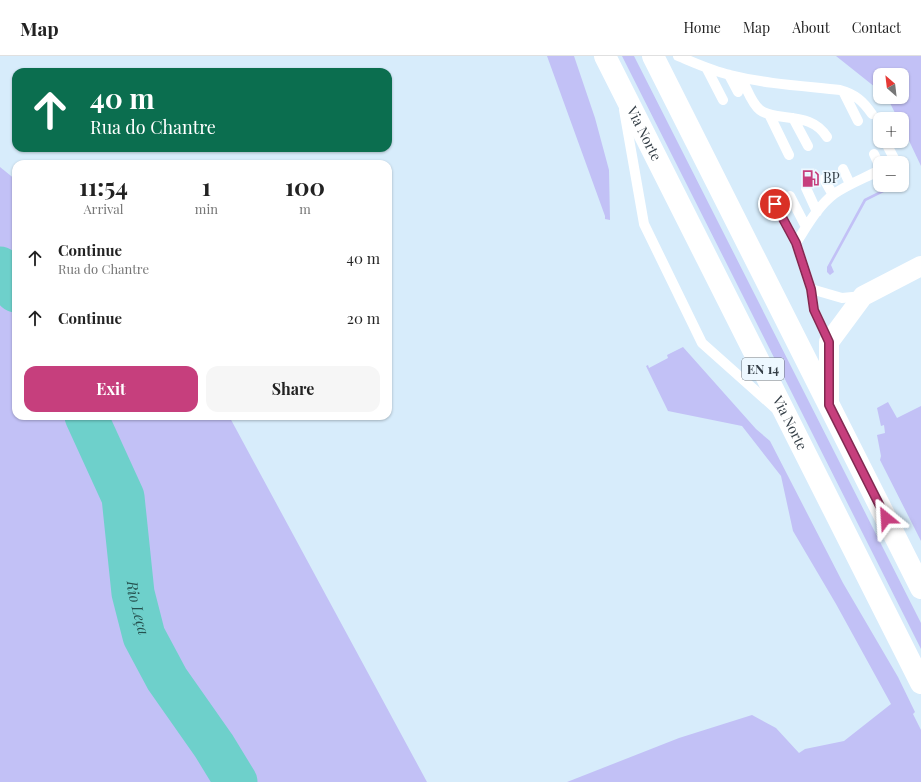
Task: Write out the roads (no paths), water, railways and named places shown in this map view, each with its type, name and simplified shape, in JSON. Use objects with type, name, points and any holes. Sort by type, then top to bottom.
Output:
[{"type":"highway","name":"Via Norte","points":[[605,56],[921,683]]},
{"type":"highway","name":"EN 14","points":[[653,56],[921,588]]},
{"type":"street","points":[[829,405],[829,342],[863,296],[921,266]]},
{"type":"lane","points":[[678,56],[707,69],[741,78],[851,93],[860,99],[872,114]]},
{"type":"lane","points":[[707,69],[723,100]]},
{"type":"lane","points":[[729,75],[738,92]]},
{"type":"lane","points":[[741,78],[756,107],[762,112],[813,123],[822,129],[827,137]]},
{"type":"lane","points":[[620,86],[644,224],[702,343],[789,420]]},
{"type":"lane","points":[[843,91],[858,121]]},
{"type":"lane","points":[[769,114],[789,155]]},
{"type":"lane","points":[[793,118],[808,146]]},
{"type":"lane","points":[[843,169],[850,184]]},
{"type":"lane","points":[[796,243],[817,212],[833,195],[873,172]]},
{"type":"lane","points":[[824,179],[833,195]]},
{"type":"lane","points":[[806,188],[817,212]]},
{"type":"lane","points":[[790,196],[806,227]]},
{"type":"lane","points":[[775,204],[796,243],[811,289],[814,310],[829,342]]},
{"type":"lane","points":[[811,289],[842,298],[863,296]]},
{"type":"waterway","name":"Rio Leça","points":[[0,268],[12,285]]},
{"type":"waterway","name":"Rio Leça","points":[[88,420],[123,497],[133,593],[144,636],[167,679],[214,746],[236,782]]},
{"type":"place","name":"BP","points":[[810,178]]}]
